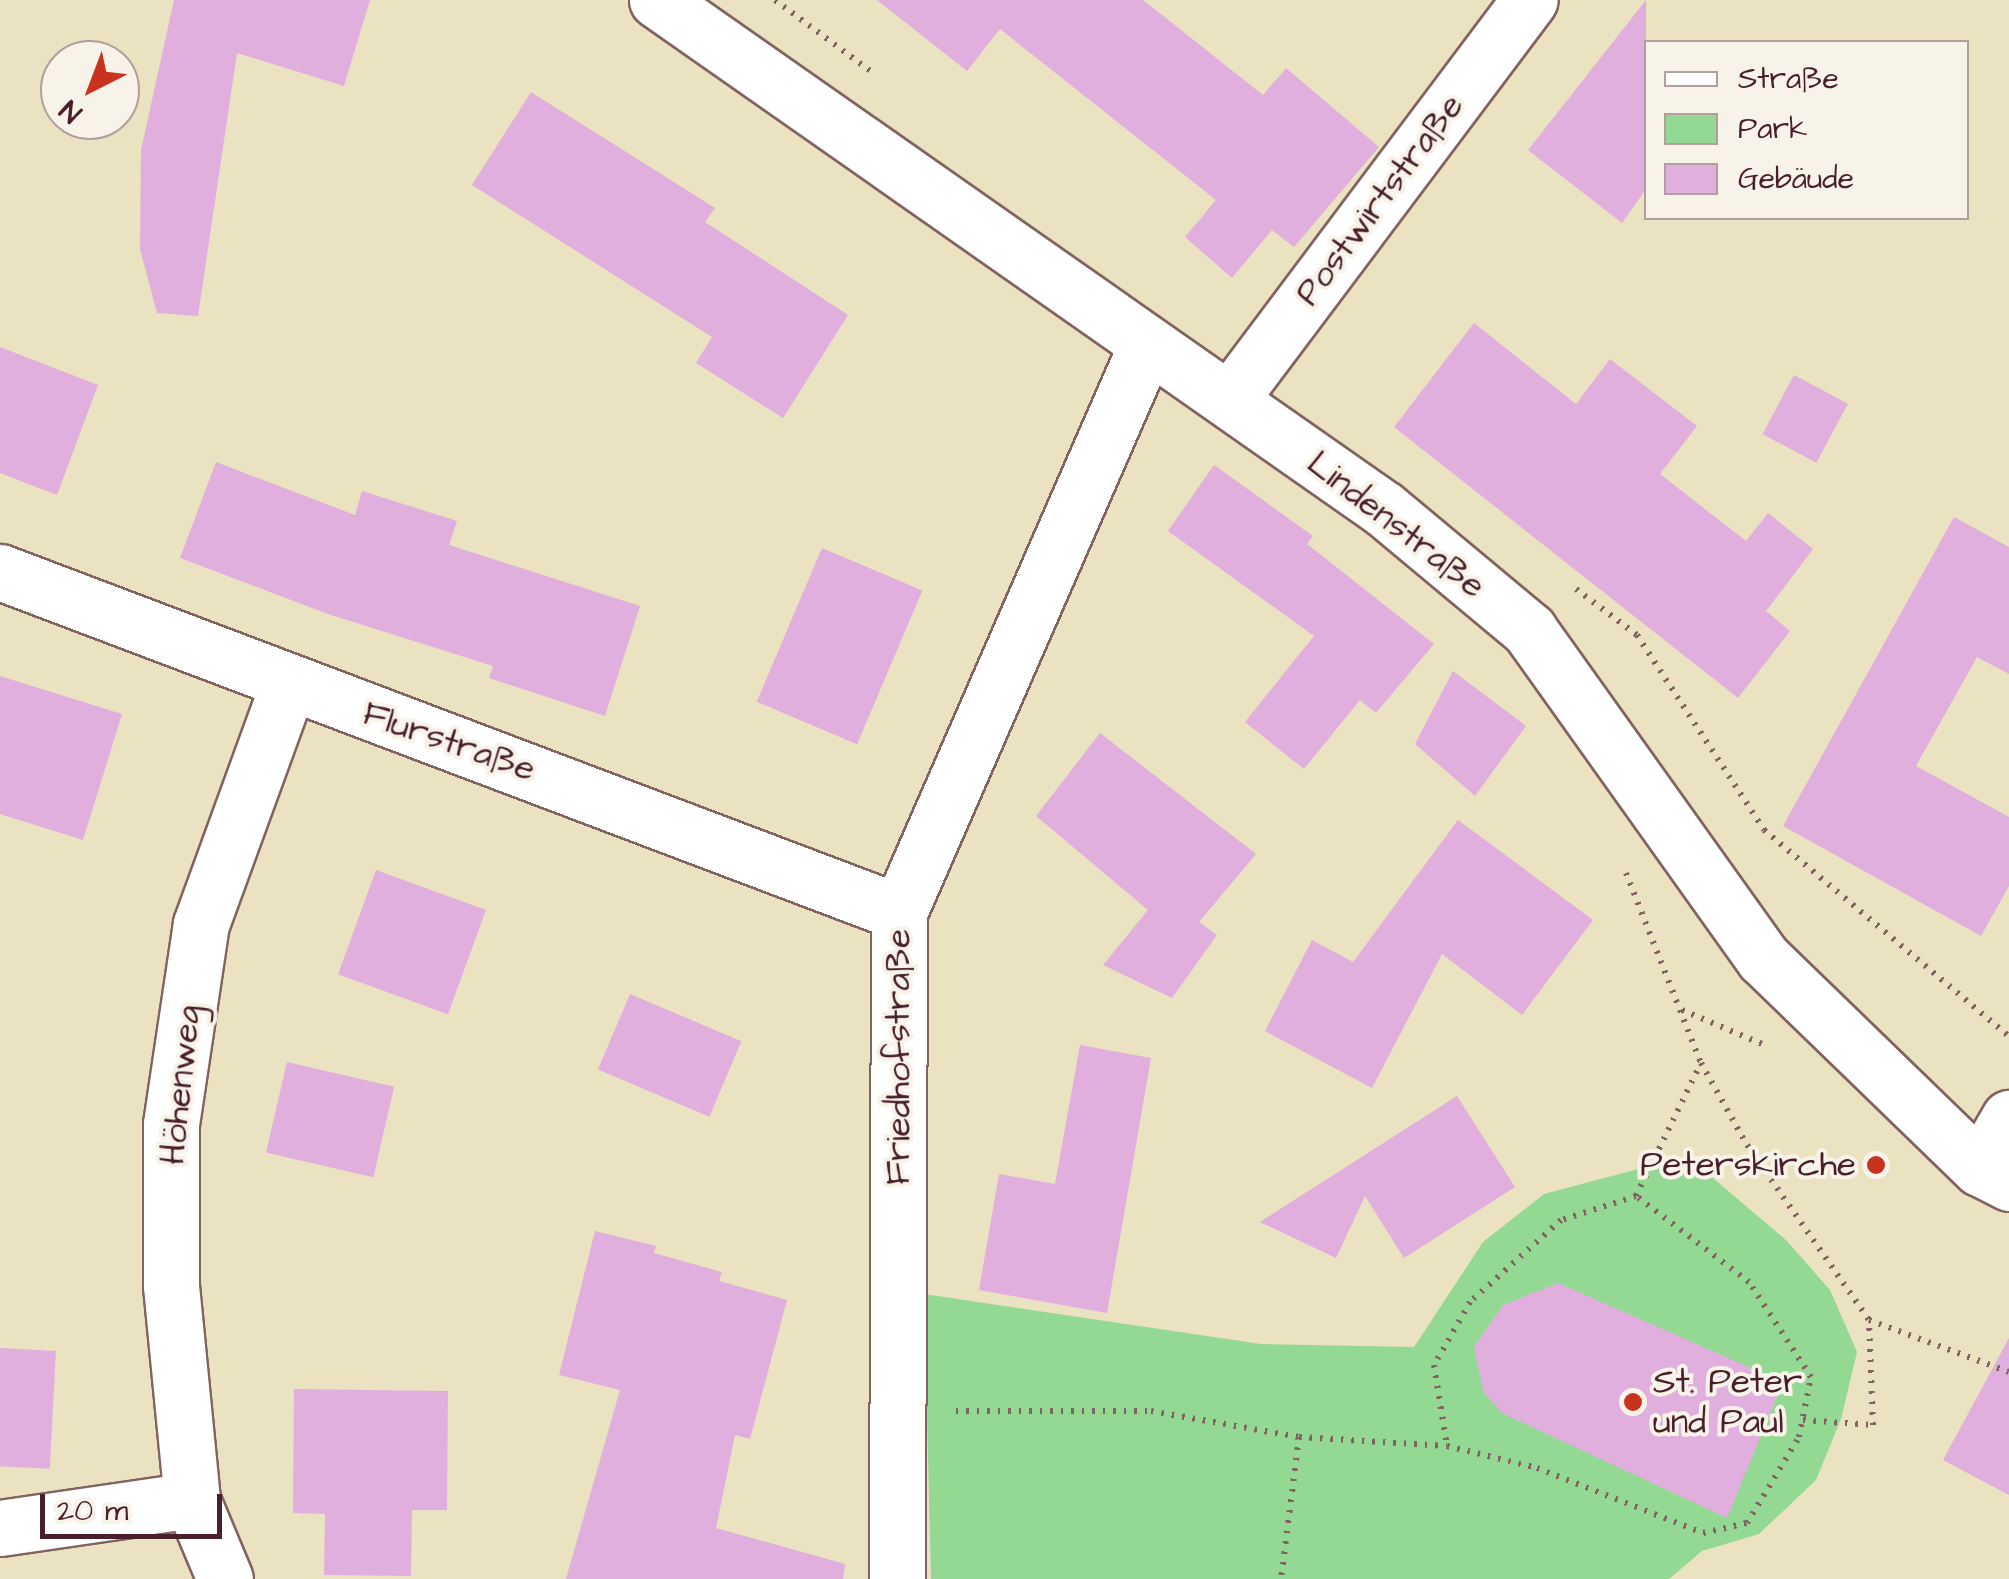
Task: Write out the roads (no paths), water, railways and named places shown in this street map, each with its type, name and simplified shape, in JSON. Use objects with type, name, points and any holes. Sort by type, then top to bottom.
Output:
[{"type":"street","name":"Lindenstraße","points":[[658,0],[1146,346],[1230,399],[1384,509],[1529,630],[1763,958],[1995,1175]]},
{"type":"street","name":"Postwirtstraße","points":[[1230,399],[1530,0]]},
{"type":"street","name":"Friedhofstraße","points":[[897,1579],[899,912],[1146,346]]},
{"type":"street","name":"Flurstraße","points":[[0,572],[288,685],[616,801],[899,912]]},
{"type":"street","name":"Höhenweg","points":[[225,1579],[192,1500],[171,1285],[171,1124],[201,924],[288,685]]},
{"type":"street","points":[[1995,1175],[2009,1118]]},
{"type":"street","points":[[0,1528],[192,1500]]},
{"type":"place","name":"Peterskirche","points":[[1876,1165]]},
{"type":"place","name":"St. Peter und Paul","points":[[1633,1402]]}]
